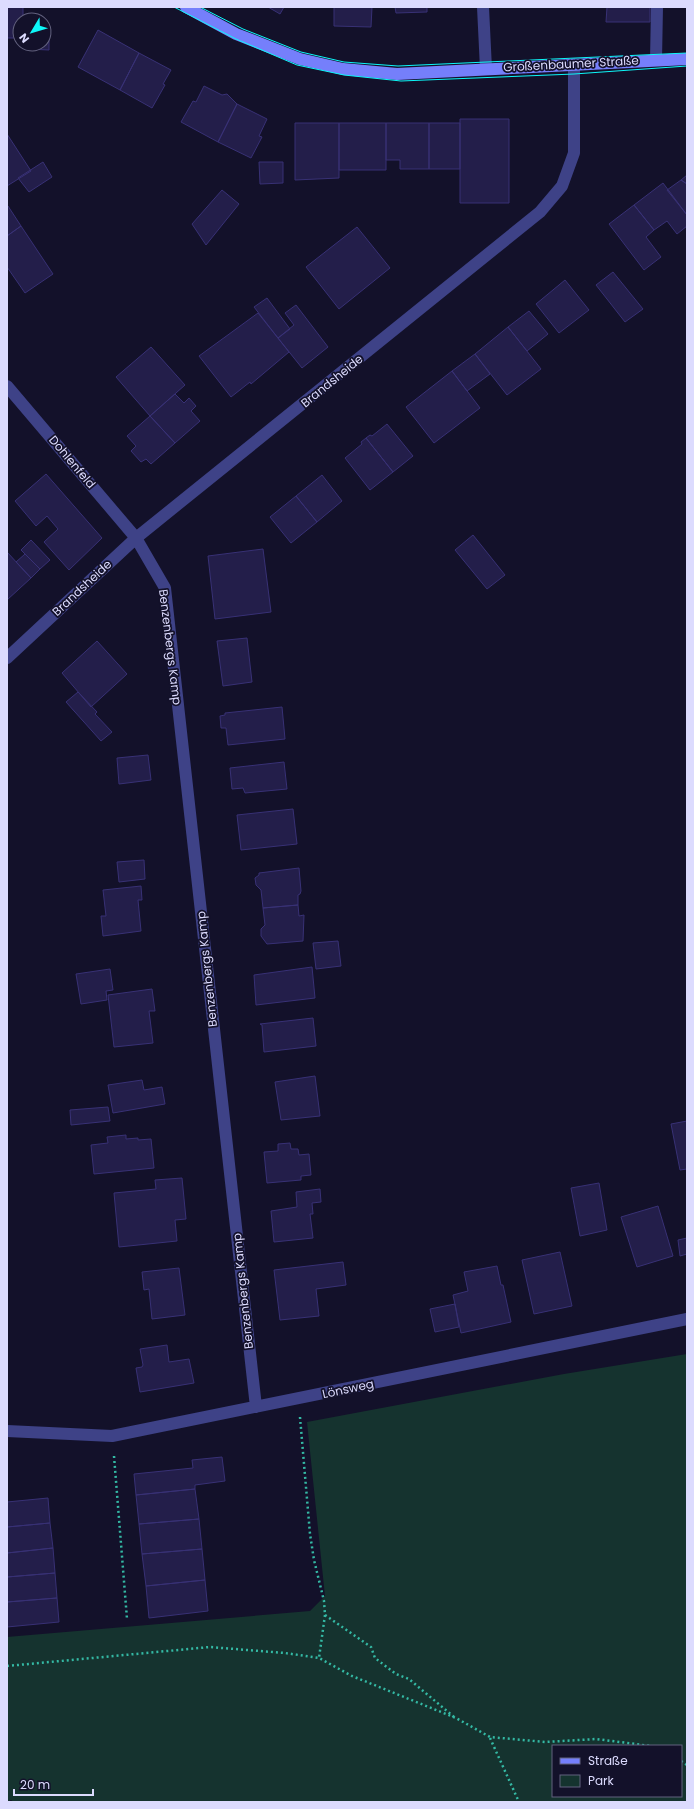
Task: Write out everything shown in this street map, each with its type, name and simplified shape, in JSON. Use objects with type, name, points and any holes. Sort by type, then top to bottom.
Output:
[{"type":"main road","name":"Großenbaumer Straße","points":[[186,7],[236,34],[300,59],[343,69],[397,74],[687,59]]},
{"type":"street","name":"Großenbaumer Straße","points":[[483,7],[486,69]]},
{"type":"street","name":"Großenbaumer Straße","points":[[656,60],[657,7]]},
{"type":"street","name":"Brandsheide","points":[[7,658],[136,538],[540,212],[562,186],[574,153],[574,64]]},
{"type":"street","name":"Dohlenfeld","points":[[7,386],[136,538]]},
{"type":"street","name":"Benzenbergs Kamp","points":[[136,538],[165,588],[256,1407]]},
{"type":"street","name":"Lönsweg","points":[[7,1432],[112,1436],[687,1319]]},
{"type":"path","points":[[298,1399],[306,1467],[310,1534],[314,1560],[324,1601],[325,1615],[319,1658]]},
{"type":"path","points":[[112,1436],[127,1619]]},
{"type":"path","points":[[325,1615],[371,1647],[375,1658],[396,1674],[409,1679],[456,1718]]},
{"type":"path","points":[[7,1666],[210,1647],[285,1653],[319,1658],[352,1676],[456,1718],[490,1737],[545,1742],[596,1739],[643,1745]]},
{"type":"path","points":[[490,1737],[519,1802]]},
{"type":"green space","points":[[687,1354],[687,1802],[14,1802],[11,1800],[7,1802],[7,1637],[310,1611],[325,1596],[307,1422],[564,1374]]},
{"type":"building","points":[[7,7],[23,7],[23,12],[12,12],[12,38],[7,38]]},
{"type":"building","points":[[268,7],[284,7],[280,14]]},
{"type":"building","points":[[334,7],[372,7],[371,27],[334,26]]},
{"type":"building","points":[[395,7],[427,7],[427,12],[396,13]]},
{"type":"building","points":[[607,7],[650,7],[650,22],[606,22]]},
{"type":"building","points":[[98,30],[139,53],[120,90],[78,67]]},
{"type":"building","points":[[139,53],[171,70],[163,84],[165,85],[152,108],[120,90]]},
{"type":"building","points":[[204,86],[222,95],[227,94],[237,104],[218,142],[181,122],[193,101],[196,102]]},
{"type":"building","points":[[237,104],[267,119],[259,136],[262,137],[251,158],[218,142]]},
{"type":"building","points":[[460,119],[509,119],[509,203],[460,203]]},
{"type":"building","points":[[295,123],[339,123],[339,178],[295,180]]},
{"type":"building","points":[[339,123],[386,123],[386,170],[339,170]]},
{"type":"building","points":[[386,123],[429,123],[429,169],[400,169],[400,160],[386,160]]},
{"type":"building","points":[[429,123],[460,123],[460,169],[429,169]]},
{"type":"building","points":[[7,134],[31,171],[7,186]]},
{"type":"building","points":[[43,162],[52,177],[29,192],[18,178]]},
{"type":"building","points":[[259,162],[283,162],[283,183],[260,184]]},
{"type":"building","points":[[687,175],[687,184],[681,180]]},
{"type":"building","points":[[681,180],[687,184],[687,215],[667,190]]},
{"type":"building","points":[[663,183],[687,215],[687,226],[677,234],[667,221],[654,230],[634,205]]},
{"type":"building","points":[[222,190],[239,204],[206,245],[192,224]]},
{"type":"building","points":[[634,205],[654,230],[646,237],[661,257],[644,270],[609,224]]},
{"type":"building","points":[[8,206],[21,226],[7,236],[7,207]]},
{"type":"building","points":[[21,226],[53,274],[25,293],[7,267],[7,236]]},
{"type":"building","points":[[357,227],[390,268],[339,309],[306,267]]},
{"type":"building","points":[[613,272],[643,309],[625,322],[596,285]]},
{"type":"building","points":[[565,280],[589,310],[559,333],[536,304]]},
{"type":"building","points":[[267,298],[290,329],[278,338],[254,307]]},
{"type":"building","points":[[296,305],[328,347],[302,368],[278,338],[294,325],[285,313]]},
{"type":"building","points":[[529,311],[548,334],[527,351],[508,327]]},
{"type":"building","points":[[258,313],[289,352],[251,384],[250,382],[231,397],[199,356]]},
{"type":"building","points":[[508,327],[541,369],[507,395],[475,354]]},
{"type":"building","points":[[151,347],[185,385],[150,416],[116,377]]},
{"type":"building","points":[[475,354],[490,374],[467,391],[452,371]]},
{"type":"building","points":[[452,371],[480,408],[434,443],[406,407]]},
{"type":"building","points":[[175,394],[184,403],[189,398],[196,406],[191,411],[200,421],[175,443],[150,416]]},
{"type":"building","points":[[150,416],[175,443],[151,464],[146,459],[141,462],[131,451],[136,446],[127,436]]},
{"type":"building","points":[[387,424],[413,456],[393,472],[366,438],[370,435],[372,436]]},
{"type":"building","points":[[366,438],[393,472],[370,490],[345,458],[362,444],[361,442]]},
{"type":"building","points":[[46,474],[102,538],[69,570],[44,542],[58,529],[47,516],[36,526],[15,501]]},
{"type":"building","points":[[322,475],[342,501],[317,522],[296,496]]},
{"type":"building","points":[[296,496],[317,522],[291,543],[270,517]]},
{"type":"building","points":[[473,535],[505,575],[487,589],[455,550]]},
{"type":"building","points":[[31,540],[50,560],[40,569],[21,550]]},
{"type":"building","points":[[263,549],[271,612],[215,619],[208,556]]},
{"type":"building","points":[[7,552],[31,578],[7,600]]},
{"type":"building","points":[[25,554],[40,569],[31,578],[16,562]]},
{"type":"building","points":[[247,638],[252,682],[223,686],[217,641]]},
{"type":"building","points":[[97,641],[127,674],[91,707],[62,673]]},
{"type":"building","points":[[78,692],[97,712],[95,714],[112,732],[101,741],[66,702]]},
{"type":"building","points":[[282,707],[285,739],[228,745],[226,728],[221,728],[220,716],[225,715],[225,713]]},
{"type":"building","points":[[148,755],[151,780],[119,784],[117,758]]},
{"type":"building","points":[[284,762],[287,789],[245,793],[243,788],[232,789],[230,768]]},
{"type":"building","points":[[293,809],[297,844],[241,850],[237,815]]},
{"type":"building","points":[[144,860],[145,879],[119,882],[117,862]]},
{"type":"building","points":[[299,868],[301,891],[298,895],[298,905],[263,908],[261,890],[256,885],[255,878],[259,875],[259,873]]},
{"type":"building","points":[[141,886],[142,900],[138,900],[141,931],[103,936],[101,916],[106,916],[103,890]]},
{"type":"building","points":[[298,905],[299,916],[304,915],[303,941],[267,944],[261,936],[261,929],[265,925],[263,908]]},
{"type":"building","points":[[338,941],[341,966],[316,969],[313,943]]},
{"type":"building","points":[[312,967],[315,998],[256,1005],[254,975]]},
{"type":"building","points":[[110,969],[113,990],[106,991],[107,1000],[81,1004],[76,974]]},
{"type":"building","points":[[152,989],[155,1011],[149,1011],[153,1043],[114,1047],[108,995]]},
{"type":"building","points":[[313,1018],[316,1046],[264,1052],[262,1025],[260,1024]]},
{"type":"building","points":[[315,1076],[320,1116],[281,1120],[275,1082]]},
{"type":"building","points":[[142,1080],[144,1090],[162,1087],[165,1104],[113,1113],[108,1085]]},
{"type":"building","points":[[108,1107],[110,1121],[71,1125],[70,1110]]},
{"type":"building","points":[[687,1121],[687,1169],[680,1170],[671,1124]]},
{"type":"building","points":[[126,1135],[126,1139],[151,1139],[154,1168],[94,1174],[91,1145],[108,1143],[107,1137]]},
{"type":"building","points":[[290,1143],[291,1149],[298,1149],[299,1155],[309,1154],[311,1175],[301,1176],[301,1180],[267,1183],[264,1152],[278,1151],[278,1144]]},
{"type":"building","points":[[182,1178],[186,1219],[175,1220],[177,1241],[119,1247],[114,1193],[156,1189],[155,1180]]},
{"type":"building","points":[[599,1183],[607,1230],[580,1236],[571,1188]]},
{"type":"building","points":[[320,1189],[321,1202],[312,1203],[313,1214],[310,1214],[313,1238],[274,1242],[271,1211],[297,1207],[296,1192]]},
{"type":"building","points":[[658,1206],[673,1256],[637,1267],[621,1217]]},
{"type":"building","points":[[687,1238],[687,1254],[680,1256],[678,1240]]},
{"type":"building","points":[[560,1252],[572,1306],[534,1314],[522,1260]]},
{"type":"building","points":[[343,1262],[346,1285],[316,1289],[319,1316],[280,1320],[274,1270]]},
{"type":"building","points":[[497,1266],[501,1285],[503,1285],[511,1322],[461,1333],[453,1295],[468,1291],[464,1272]]},
{"type":"building","points":[[179,1268],[185,1315],[152,1319],[149,1289],[144,1290],[142,1272]]},
{"type":"building","points":[[455,1304],[459,1327],[435,1332],[430,1309]]},
{"type":"building","points":[[167,1345],[169,1362],[189,1359],[194,1383],[140,1392],[136,1368],[142,1367],[143,1365],[140,1349]]},
{"type":"building","points":[[222,1457],[225,1481],[195,1485],[195,1489],[136,1495],[134,1474],[193,1468],[192,1460]]},
{"type":"building","points":[[195,1489],[199,1519],[139,1524],[136,1495]]},
{"type":"building","points":[[48,1498],[50,1523],[7,1527],[7,1502]]},
{"type":"building","points":[[199,1519],[202,1549],[142,1554],[139,1524]]},
{"type":"building","points":[[50,1523],[53,1548],[7,1553],[7,1527]]},
{"type":"building","points":[[53,1548],[55,1573],[7,1577],[7,1553]]},
{"type":"building","points":[[202,1549],[205,1580],[146,1586],[142,1554]]},
{"type":"building","points":[[55,1573],[57,1598],[7,1602],[7,1577]]},
{"type":"building","points":[[205,1580],[208,1611],[149,1618],[146,1586]]},
{"type":"building","points":[[57,1598],[59,1622],[7,1627],[7,1602]]},
{"type":"tram line","points":[[174,7],[236,39],[297,65],[344,75],[401,81],[574,74],[687,66]]},
{"type":"tram line","points":[[200,7],[243,29],[301,52],[344,62],[398,66],[687,53]]}]
